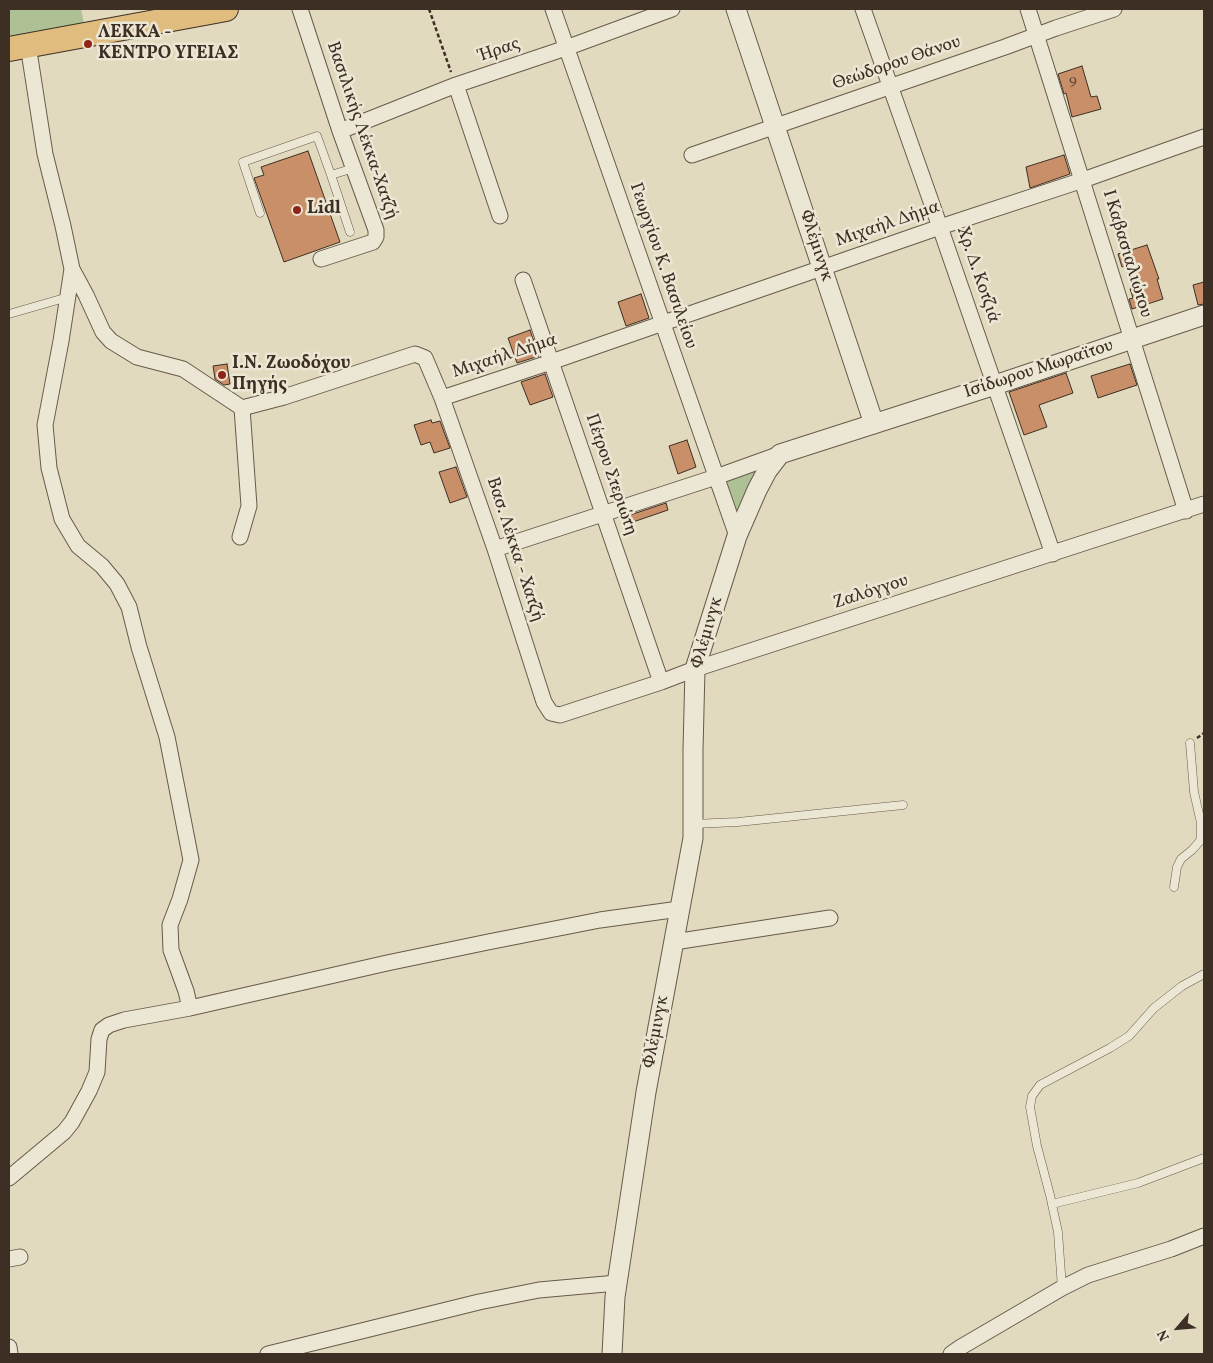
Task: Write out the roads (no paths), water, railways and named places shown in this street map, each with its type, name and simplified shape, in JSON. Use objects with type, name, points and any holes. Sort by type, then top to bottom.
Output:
[{"type":"main road","points":[[18,47],[216,10]]},
{"type":"street","name":"Βασιλικής Λέκκα-Χατζή","points":[[300,9],[340,130],[376,230],[376,237],[373,242],[321,259]]},
{"type":"street","name":"Γεωργίου Κ. Βασιλείου","points":[[553,9],[737,536]]},
{"type":"street","name":"Ήρας","points":[[340,130],[456,86],[672,9]]},
{"type":"street","name":"Φλέμινγκ","points":[[736,9],[874,424]]},
{"type":"street","name":"Χρ. Δ. Κοτζιά","points":[[863,9],[1053,554]]},
{"type":"street","name":"Ι Καβασιαλιώτου","points":[[1028,9],[1186,511]]},
{"type":"street","name":"Θεώδορου Θάνου","points":[[692,155],[1114,9]]},
{"type":"street","points":[[18,47],[72,269],[103,332],[112,341],[137,357],[183,369],[242,408],[249,506],[240,538]]},
{"type":"street","points":[[456,86],[500,216]]},
{"type":"street","name":"Μιχαήλ Δήμα","points":[[442,398],[1204,137]]},
{"type":"street","points":[[72,269],[45,425],[49,468],[62,519],[78,546],[102,566],[117,584],[129,606],[139,647],[167,737],[191,860],[170,925],[171,950],[190,1008]]},
{"type":"street","name":"Πέτρου Στεριώτη","points":[[523,280],[661,682]]},
{"type":"street","name":"Ισίδωρου Μωραϊτου","points":[[874,424],[1204,315]]},
{"type":"street","name":"Βασ. Λέκκα - Χατζή","points":[[242,408],[284,397],[415,354],[425,358],[442,398],[495,549],[544,702],[550,713]]},
{"type":"street","points":[[495,549],[874,424]]},
{"type":"street","name":"Φλέμινγκ","points":[[612,1354],[615,1297],[646,1092],[691,847],[696,669],[737,536],[757,490],[767,471],[780,454]]},
{"type":"street","name":"Ζαλόγγου","points":[[550,713],[560,715],[1204,504]]},
{"type":"street","points":[[9,1178],[64,1132],[72,1122],[89,1091],[96,1072],[99,1039],[102,1030],[109,1025],[124,1020],[190,1008],[488,942],[600,920],[679,909]]},
{"type":"street","points":[[674,942],[830,918]]},
{"type":"street","points":[[951,1354],[1062,1288],[1088,1275],[1171,1249],[1204,1236]]},
{"type":"street","points":[[268,1354],[488,1300],[539,1290],[617,1283]]},
{"type":"street","points":[[9,1347],[10,1354]]},
{"type":"lane","points":[[260,213],[243,162],[317,136],[350,232]]},
{"type":"lane","points":[[331,175],[354,168]]},
{"type":"lane","points":[[9,314],[68,297]]},
{"type":"lane","points":[[1174,887],[1177,867],[1181,859],[1200,841],[1201,834],[1201,822],[1194,792],[1190,743]]},
{"type":"lane","points":[[693,824],[738,822],[903,805]]},
{"type":"lane","points":[[1062,1288],[1058,1232],[1037,1146],[1030,1107],[1032,1096],[1040,1085],[1129,1036],[1154,1008],[1182,986],[1204,974]]},
{"type":"lane","points":[[1052,1204],[1138,1183],[1204,1158]]},
{"type":"place","name":"ΛΕΚΚΑ - ΚΕΝΤΡΟ ΥΓΕΙΑΣ","points":[[88,44]]},
{"type":"place","name":"Lidl","points":[[297,210]]},
{"type":"place","name":"Ι.Ν. Ζωοδόχου Πηγής","points":[[222,375]]}]
